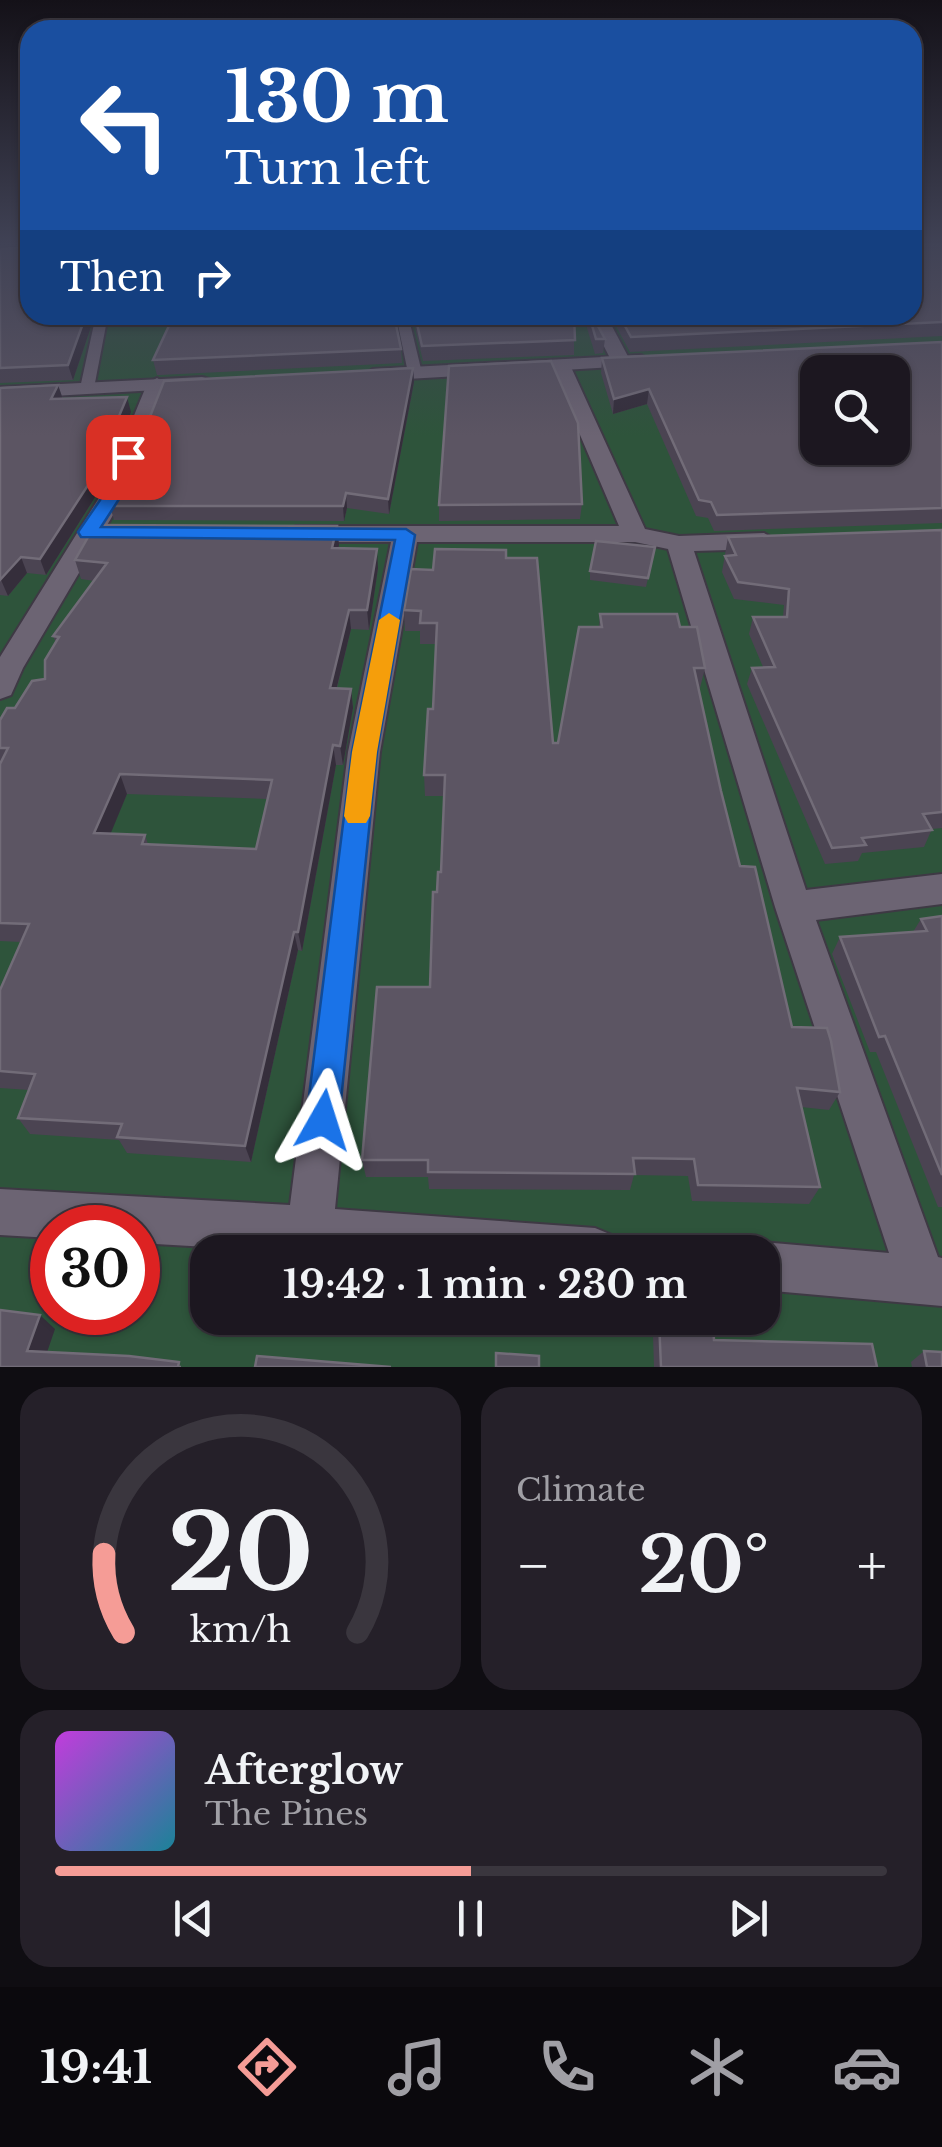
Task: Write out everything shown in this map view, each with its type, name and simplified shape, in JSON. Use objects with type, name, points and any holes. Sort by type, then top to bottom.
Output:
[{"type":"street","points":[[602,325],[621,362]]},
{"type":"street","points":[[356,376],[660,360]]},
{"type":"street","points":[[561,367],[635,534]]},
{"type":"street","points":[[0,392],[217,382]]},
{"type":"street","points":[[2,676],[114,493],[158,384]]},
{"type":"street","points":[[88,532],[127,533]]},
{"type":"street","points":[[266,534],[635,534],[679,544],[783,540]]},
{"type":"street","points":[[310,1230],[364,752],[406,535]]},
{"type":"street","points":[[679,544],[793,907],[931,1280],[780,1267]]},
{"type":"street","points":[[793,907],[942,889]]},
{"type":"street","points":[[0,1212],[375,1235]]},
{"type":"lane","points":[[87,388],[100,325]]},
{"type":"lane","points":[[404,325],[415,373]]},
{"type":"green space","points":[[922,309],[942,309],[942,1367],[0,1367],[0,334],[20,321],[20,325],[922,325]]},
{"type":"building","points":[[0,309],[20,309],[20,325],[82,325],[68,365],[0,368]]},
{"type":"building","points":[[922,309],[942,309],[942,322],[922,323]]},
{"type":"building","points":[[169,325],[396,325],[401,349],[153,360]]},
{"type":"building","points":[[417,325],[574,325],[575,340],[422,346]]},
{"type":"building","points":[[592,325],[597,325],[605,339],[596,339]]},
{"type":"building","points":[[624,325],[880,325],[631,337]]},
{"type":"building","points":[[942,342],[942,508],[717,515],[711,502],[699,500],[649,389],[614,399],[602,358]]},
{"type":"building","points":[[551,361],[578,423],[582,504],[439,505],[449,366]]},
{"type":"building","points":[[413,368],[388,499],[346,493],[343,506],[110,506],[125,480],[164,381]]},
{"type":"building","points":[[58,385],[51,399],[127,397],[94,476],[40,559],[21,557],[0,580],[0,388]]},
{"type":"building","points":[[95,525],[337,526],[332,548],[377,549],[367,610],[349,610],[330,688],[351,689],[340,746],[333,745],[298,932],[294,932],[245,1146],[117,1137],[122,1124],[18,1118],[35,1074],[0,1071],[0,990],[29,924],[0,923],[0,764],[8,748],[0,748],[0,720],[7,708],[15,708],[32,681],[45,679],[45,660],[59,637],[53,636],[107,563],[75,560]],"holes":[[[120,774],[272,780],[256,849],[142,844],[145,835],[94,833]]]},
{"type":"building","points":[[942,530],[942,812],[923,814],[932,830],[862,838],[866,845],[832,848],[752,668],[775,667],[753,617],[787,617],[789,589],[738,582],[725,556],[736,555],[728,537]]},
{"type":"building","points":[[596,541],[655,547],[648,578],[590,571]]},
{"type":"building","points":[[435,549],[506,550],[506,558],[537,558],[553,743],[558,743],[579,627],[602,627],[600,614],[677,614],[680,627],[697,627],[705,668],[694,668],[721,791],[740,866],[755,867],[792,1027],[827,1028],[831,1041],[840,1092],[797,1088],[820,1187],[698,1185],[694,1159],[633,1158],[635,1174],[428,1172],[428,1160],[362,1160],[377,987],[430,987],[433,892],[437,892],[441,872],[445,775],[424,775],[428,709],[433,709],[437,623],[420,623],[421,611],[404,610],[411,569],[433,570]]},
{"type":"building","points":[[942,916],[942,1175],[885,1036],[879,1037],[840,937],[927,931],[921,919]]},
{"type":"building","points":[[0,1310],[30,1314],[33,1335],[27,1351],[179,1362],[178,1367],[0,1367]]},
{"type":"building","points":[[660,1335],[872,1344],[877,1367],[661,1367]]},
{"type":"building","points":[[924,1351],[942,1352],[942,1367],[927,1367]]},
{"type":"building","points":[[496,1353],[539,1356],[539,1367],[496,1367]]},
{"type":"building","points":[[257,1356],[391,1367],[255,1367]]},
{"type":"slow traffic","points":[[357,816],[364,752],[389,620]]},
{"type":"route","points":[[128,457],[114,493],[88,532],[406,535],[364,752],[323,1120]]}]
